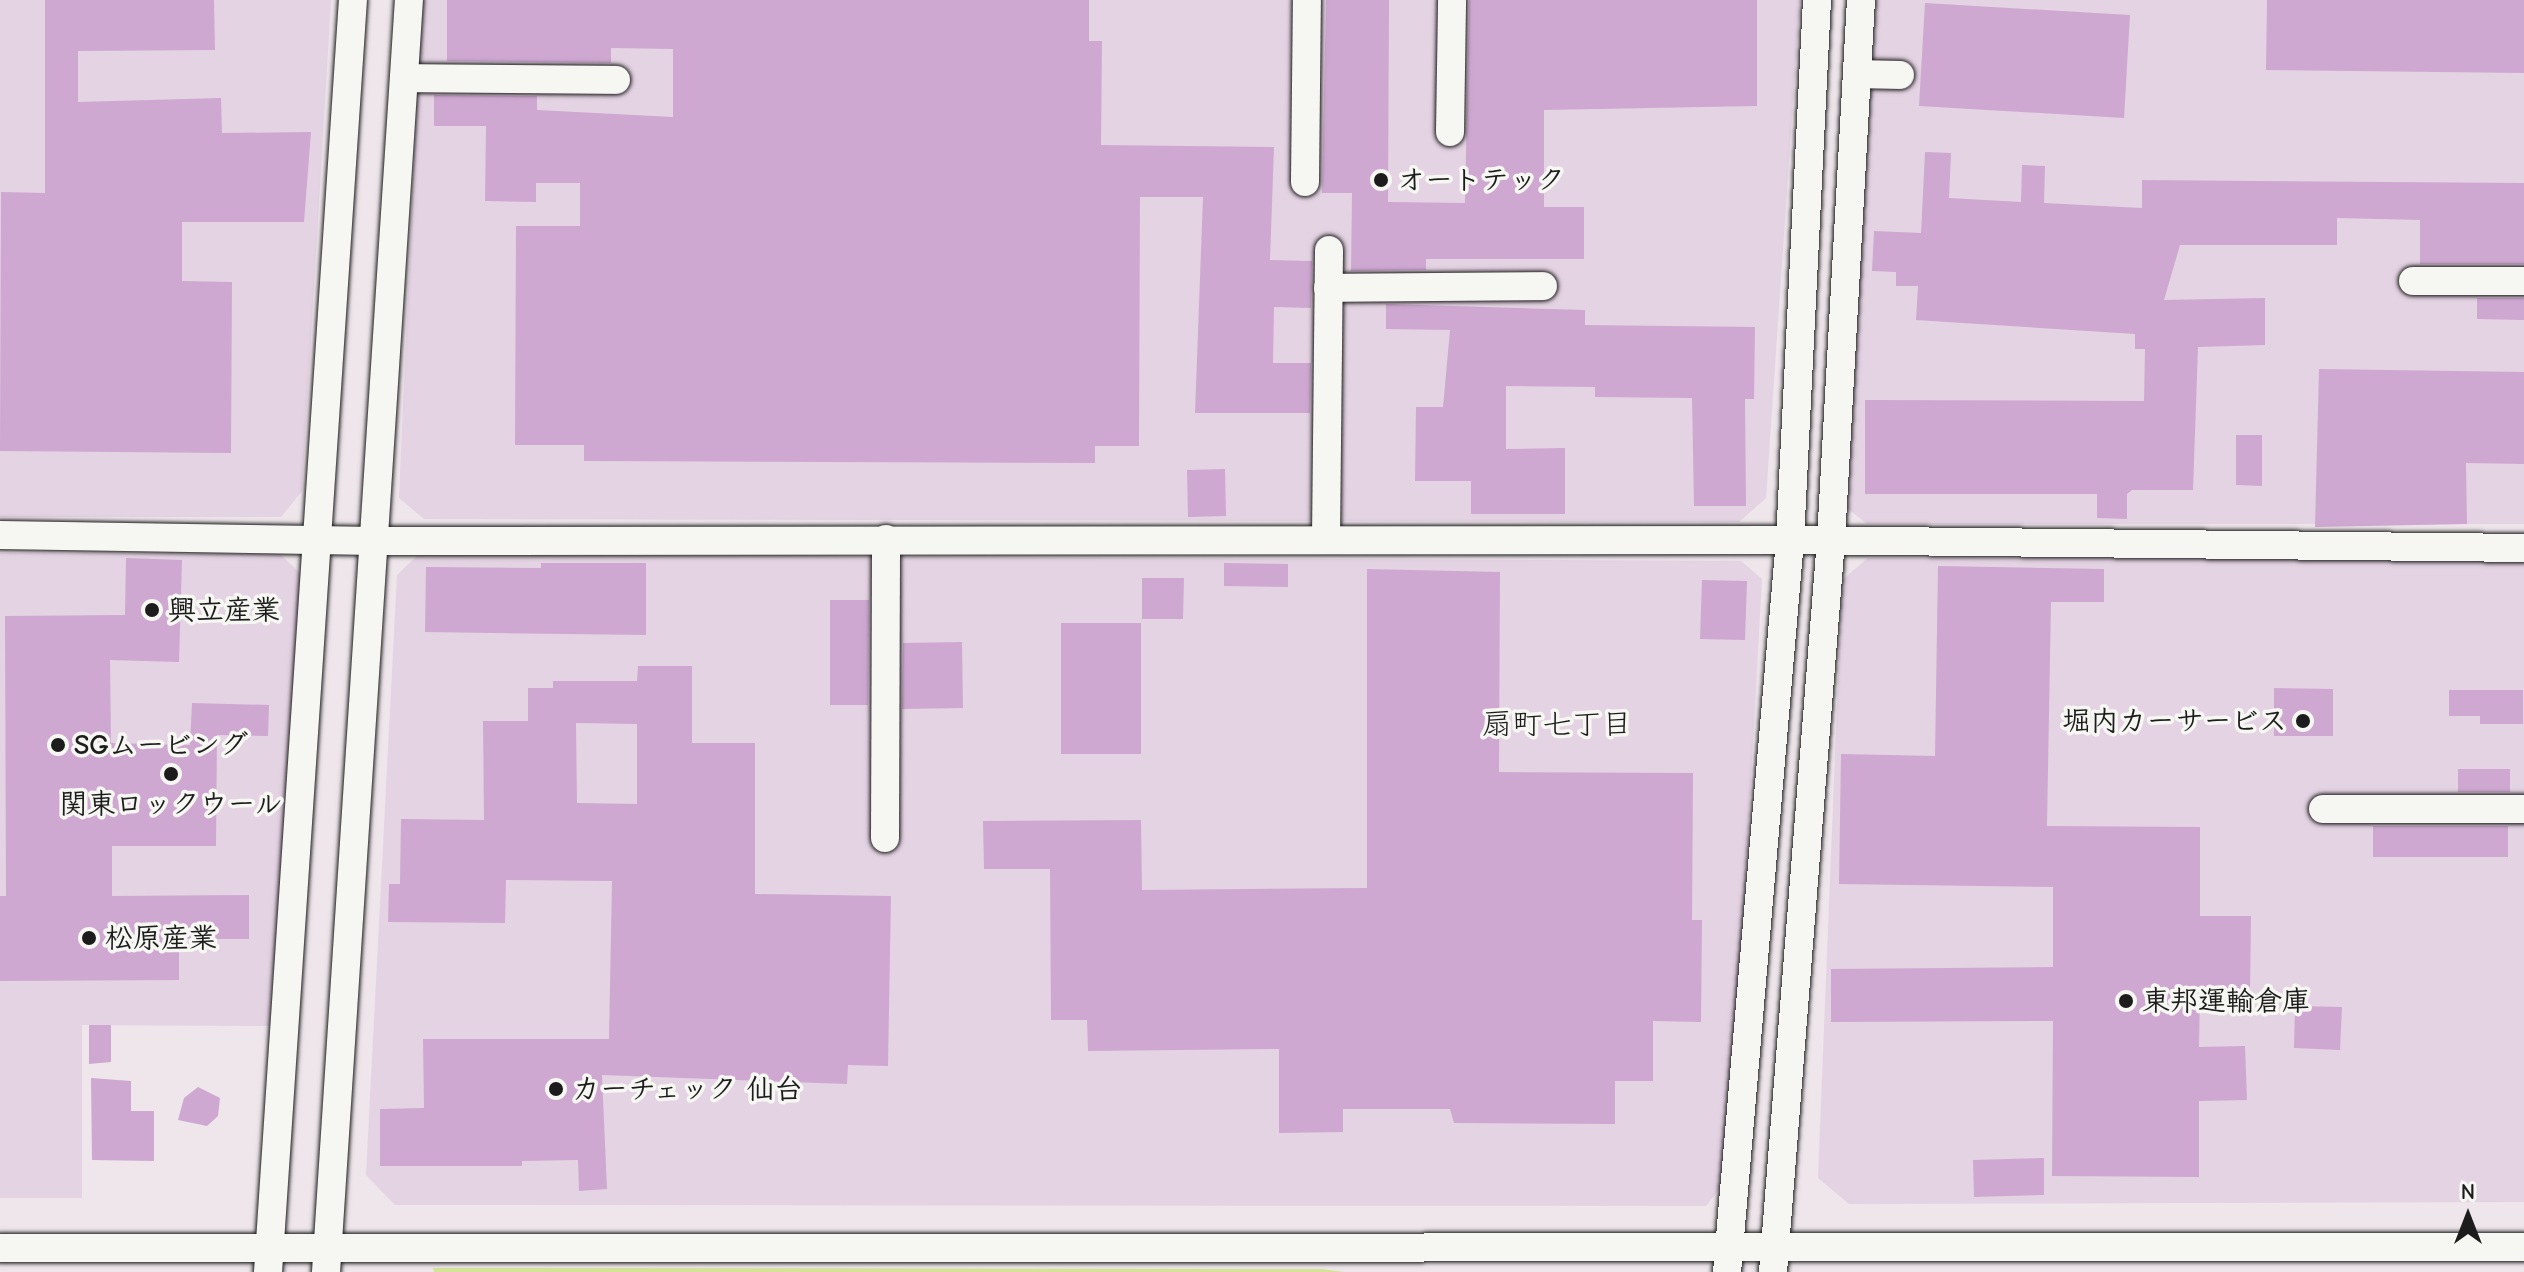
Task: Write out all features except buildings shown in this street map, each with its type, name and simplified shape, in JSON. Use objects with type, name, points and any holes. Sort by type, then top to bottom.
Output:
[{"type":"street","points":[[268,1261],[320,540],[353,0]]},
{"type":"street","points":[[327,1260],[409,0]]},
{"type":"street","points":[[1305,182],[1307,0]]},
{"type":"street","points":[[1450,132],[1452,0]]},
{"type":"street","points":[[1728,1260],[1790,540],[1817,0]]},
{"type":"street","points":[[1773,1261],[1831,540],[1861,0]]},
{"type":"street","points":[[1857,74],[1900,75]]},
{"type":"street","points":[[404,78],[616,80]]},
{"type":"street","points":[[1326,538],[1329,250]]},
{"type":"street","points":[[2413,281],[2524,281]]},
{"type":"street","points":[[1328,288],[1543,286]]},
{"type":"street","points":[[0,535],[376,541],[1831,540],[2524,548]]},
{"type":"street","points":[[885,838],[886,539]]},
{"type":"street","points":[[2323,809],[2524,809]]},
{"type":"street","points":[[0,1248],[268,1261],[1021,1244],[1773,1261],[2524,1247]]},
{"type":"shaded area","points":[[0,0],[331,0],[302,491],[281,517],[0,517]]},
{"type":"shaded area","points":[[421,0],[1800,0],[1766,498],[1739,522],[424,519],[399,498]]},
{"type":"shaded area","points":[[1876,0],[2524,0],[2524,524],[1867,524],[1847,508]]},
{"type":"shaded area","points":[[0,553],[280,554],[301,574],[270,1026],[82,1025],[82,1198],[0,1198]]},
{"type":"shaded area","points":[[418,555],[1741,561],[1762,579],[1729,1177],[1706,1206],[395,1205],[366,1175],[397,575]]},
{"type":"shaded area","points":[[1868,558],[2524,559],[2524,1202],[1849,1204],[1818,1178],[1842,580]]},
{"type":"green space","points":[[433,1268],[1322,1269],[1344,1272],[434,1272]]},
{"type":"place","name":"オートテック","points":[[1381,180]]},
{"type":"place","name":"興立産業","points":[[152,610]]},
{"type":"place","name":"堀内カーサービス","points":[[2303,721]]},
{"type":"place","name":"SGムービング","points":[[58,745]]},
{"type":"place","name":"関東ロックウール","points":[[171,774]]},
{"type":"place","name":"松原産業","points":[[89,938]]},
{"type":"place","name":"東邦運輸倉庫","points":[[2126,1001]]},
{"type":"place","name":"カーチェック 仙台","points":[[556,1089]]},
{"type":"district","name":"扇町七丁目","points":[[1557,725]]}]
